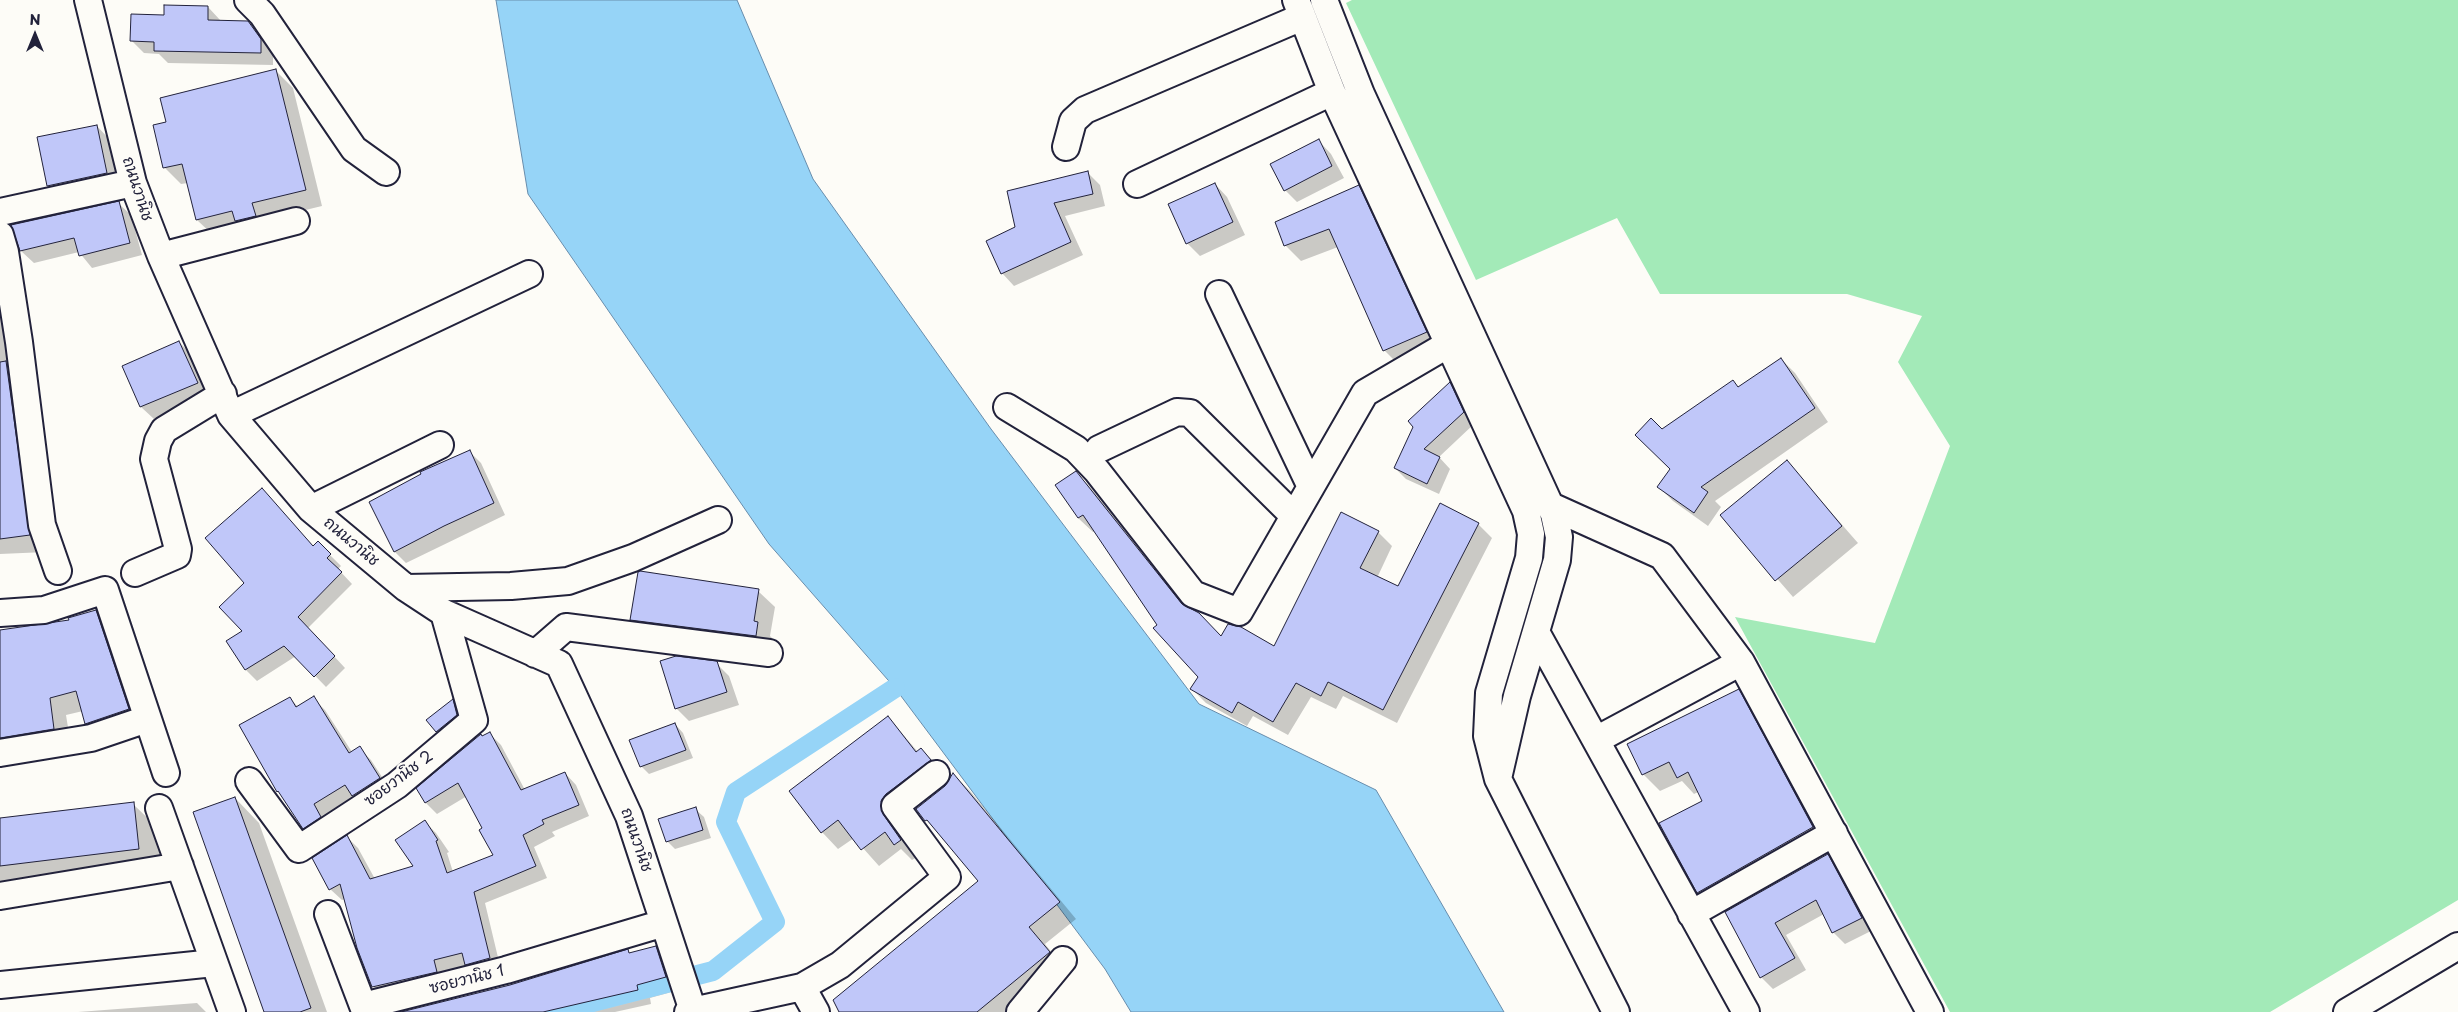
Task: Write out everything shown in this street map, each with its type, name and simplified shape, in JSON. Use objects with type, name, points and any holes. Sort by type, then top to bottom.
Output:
[{"type":"street","name":"ถนนวานิช","points":[[88,0],[133,184],[161,256],[227,405],[311,510],[406,588],[444,613],[559,664],[630,816],[675,957],[690,1011]]},
{"type":"street","points":[[248,0],[262,14],[354,149],[386,172]]},
{"type":"street","points":[[1324,0],[1360,94],[1551,506],[1559,537],[1557,560],[1517,696],[1498,779]]},
{"type":"street","points":[[1066,147],[1073,121],[1085,110],[1300,5],[1332,92],[1447,345],[1526,511],[1531,534],[1529,558],[1489,693],[1486,736],[1498,779],[1616,1012]]},
{"type":"street","points":[[1137,184],[1332,92]]},
{"type":"street","points":[[0,212],[133,184]]},
{"type":"street","points":[[161,256],[296,221]]},
{"type":"street","points":[[0,235],[5,252],[19,342],[42,524],[58,571]]},
{"type":"street","points":[[136,573],[177,555],[178,549],[154,459],[158,442],[164,430],[227,405],[529,274]]},
{"type":"street","points":[[1220,294],[1310,487]]},
{"type":"street","points":[[1007,407],[1076,449],[1096,471],[1193,594],[1239,612],[1364,393],[1447,345]]},
{"type":"street","points":[[1099,448],[1178,412],[1190,413],[1294,516]]},
{"type":"street","points":[[311,510],[440,444]]},
{"type":"street","points":[[1551,506],[1662,556],[1741,662],[1930,1012]]},
{"type":"street","points":[[406,588],[510,586],[568,581],[633,558],[718,520]]},
{"type":"street","points":[[0,613],[44,610],[105,590],[166,773]]},
{"type":"street","name":"ซอยวานิช 2","points":[[249,781],[299,849],[397,785],[474,720],[444,613]]},
{"type":"street","points":[[535,654],[566,627],[769,653]]},
{"type":"street","points":[[1536,632],[1746,1012]]},
{"type":"street","points":[[1596,740],[1741,662]]},
{"type":"street","points":[[0,753],[91,738],[147,719]]},
{"type":"street","points":[[690,1011],[802,987],[840,965],[948,877],[895,806],[936,774]]},
{"type":"street","points":[[159,808],[232,1012]]},
{"type":"street","points":[[1691,914],[1834,833]]},
{"type":"street","points":[[0,896],[180,866]]},
{"type":"street","name":"ซอยวานิช 1","points":[[328,914],[363,1006],[506,970],[664,923]]},
{"type":"street","points":[[2347,1012],[2458,946]]},
{"type":"street","points":[[1020,1012],[1063,960]]},
{"type":"street","points":[[0,985],[214,963]]},
{"type":"street","points":[[802,987],[816,1012]]},
{"type":"green space","points":[[1352,0],[2458,0],[2458,900],[2270,1012],[1950,1012],[1735,617],[1875,643],[1950,446],[1898,362],[1922,316],[1847,294],[1660,294],[1617,218],[1476,280],[1346,3]]},
{"type":"water","points":[[496,0],[737,0],[813,179],[991,429],[1199,704],[1376,790],[1504,1012],[1131,1012],[1105,969],[895,688],[769,544],[528,194]]},
{"type":"building","points":[[164,5],[208,6],[208,20],[248,21],[261,39],[261,53],[154,51],[154,42],[130,41],[131,14],[164,15]]},
{"type":"building","points":[[276,69],[306,190],[252,203],[256,216],[235,221],[232,211],[196,220],[182,164],[163,168],[153,125],[166,122],[160,98]]},
{"type":"building","points":[[97,125],[107,173],[47,186],[37,137]]},
{"type":"building","points":[[1319,139],[1332,166],[1284,191],[1270,164]]},
{"type":"building","points":[[1088,171],[1093,194],[1054,203],[1071,242],[1001,274],[986,241],[1015,227],[1007,191]]},
{"type":"building","points":[[1215,183],[1233,222],[1186,244],[1168,204]]},
{"type":"building","points":[[1359,185],[1427,332],[1383,351],[1329,229],[1284,246],[1275,222]]},
{"type":"building","points":[[119,201],[130,243],[79,256],[74,238],[20,251],[11,225]]},
{"type":"building","points":[[179,341],[198,383],[140,407],[122,366]]},
{"type":"building","points":[[1781,358],[1815,408],[1701,487],[1708,492],[1694,513],[1657,487],[1670,469],[1635,435],[1651,418],[1662,429],[1733,380],[1738,387]]},
{"type":"building","points":[[6,361],[30,535],[0,539],[0,362]]},
{"type":"building","points":[[1450,382],[1464,412],[1424,449],[1440,457],[1427,484],[1394,468],[1413,427],[1408,421]]},
{"type":"building","points":[[470,450],[494,503],[394,552],[369,502],[421,474],[420,472]]},
{"type":"building","points":[[1787,460],[1842,526],[1775,581],[1720,515]]},
{"type":"building","points":[[1076,471],[1182,604],[1199,613],[1221,636],[1228,624],[1241,627],[1274,646],[1341,512],[1379,531],[1360,568],[1398,586],[1440,503],[1479,523],[1383,710],[1328,682],[1321,696],[1296,683],[1273,722],[1238,702],[1232,713],[1190,689],[1198,677],[1153,628],[1157,625],[1083,515],[1078,518],[1055,485]]},
{"type":"building","points":[[262,488],[313,546],[318,541],[331,554],[327,558],[342,572],[298,617],[335,656],[314,677],[284,646],[245,670],[226,641],[242,631],[219,607],[244,583],[205,538]]},
{"type":"building","points":[[638,572],[759,589],[754,621],[758,622],[756,636],[630,620]]},
{"type":"building","points":[[96,610],[129,709],[85,724],[76,691],[50,698],[54,729],[0,738],[0,630],[69,620],[68,618]]},
{"type":"building","points":[[676,656],[717,661],[727,692],[675,709],[660,661]]},
{"type":"building","points":[[1739,689],[1813,827],[1697,893],[1659,823],[1702,801],[1688,772],[1677,778],[1669,762],[1642,775],[1627,744]]},
{"type":"building","points":[[314,696],[349,753],[360,746],[380,778],[352,796],[345,785],[314,804],[321,817],[303,829],[277,792],[239,725],[290,697],[296,707]]},
{"type":"building","points":[[453,699],[457,715],[436,732],[426,720]]},
{"type":"building","points":[[888,716],[916,752],[921,748],[931,760],[886,794],[881,801],[883,814],[901,840],[894,845],[885,832],[861,850],[838,820],[821,833],[789,791]]},
{"type":"building","points":[[675,723],[686,750],[640,767],[629,740]]},
{"type":"building","points":[[490,732],[521,790],[565,772],[579,805],[542,820],[544,824],[523,835],[536,866],[474,892],[490,958],[465,965],[462,953],[434,960],[437,972],[372,987],[357,948],[340,884],[329,890],[312,858],[347,835],[370,879],[413,866],[395,840],[425,820],[438,840],[436,841],[447,873],[493,855],[479,830],[482,828],[458,783],[425,803],[416,788],[481,734],[482,736]]},
{"type":"building","points":[[953,773],[1060,902],[1029,927],[1050,952],[977,1012],[839,1012],[833,1000],[978,881],[916,809],[945,786]]},
{"type":"building","points":[[235,797],[311,1008],[300,1012],[264,1012],[193,812]]},
{"type":"building","points":[[134,802],[139,849],[0,866],[0,818]]},
{"type":"building","points":[[696,807],[703,830],[666,842],[658,819]]},
{"type":"building","points":[[1828,854],[1862,918],[1832,933],[1816,900],[1775,923],[1795,958],[1760,978],[1725,912]]},
{"type":"building","points":[[656,946],[666,977],[637,985],[638,990],[543,1012],[401,1012],[510,985],[628,949],[629,953]]},
{"type":"waterway","points":[[554,1012],[713,971],[775,922],[726,822],[736,792],[895,688]]}]
